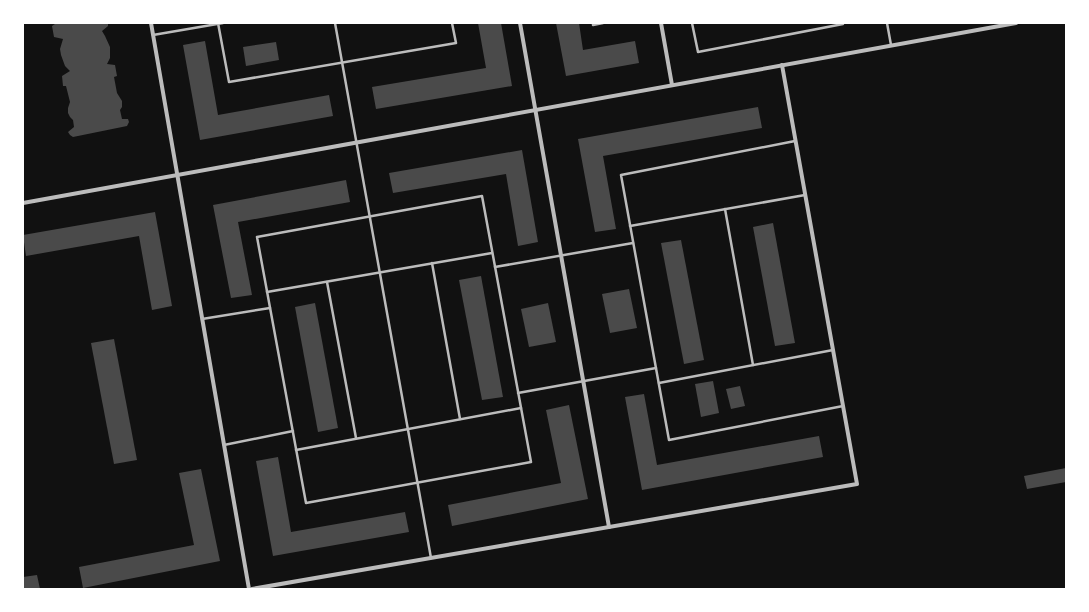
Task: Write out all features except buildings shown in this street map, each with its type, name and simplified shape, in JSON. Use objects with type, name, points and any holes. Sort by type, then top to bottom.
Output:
[{"type":"street","points":[[151,23],[249,589]]},
{"type":"street","points":[[520,23],[609,527]]},
{"type":"street","points":[[662,23],[672,85]]},
{"type":"street","points":[[23,203],[891,45],[988,25],[1016,23]]},
{"type":"street","points":[[252,589],[857,484],[782,65]]},
{"type":"lane","points":[[218,23],[229,82],[456,43],[452,23]]},
{"type":"lane","points":[[153,35],[223,23]]},
{"type":"lane","points":[[335,23],[431,558]]},
{"type":"lane","points":[[593,23],[594,25],[603,23]]},
{"type":"lane","points":[[692,23],[698,52],[843,23]]},
{"type":"lane","points":[[887,23],[891,45]]},
{"type":"lane","points":[[795,141],[621,175],[633,243],[669,440],[843,406]]},
{"type":"lane","points":[[630,226],[805,195]]},
{"type":"lane","points":[[482,196],[531,462],[306,503],[256,238],[370,217],[482,196]]},
{"type":"lane","points":[[725,209],[753,365]]},
{"type":"lane","points":[[495,267],[633,243]]},
{"type":"lane","points":[[267,292],[492,253]]},
{"type":"lane","points":[[432,263],[460,419]]},
{"type":"lane","points":[[327,282],[356,438]]},
{"type":"lane","points":[[202,319],[270,308]]},
{"type":"lane","points":[[659,383],[833,350]]},
{"type":"lane","points":[[518,393],[656,368]]},
{"type":"lane","points":[[296,450],[521,408]]},
{"type":"lane","points":[[224,445],[293,431]]}]
